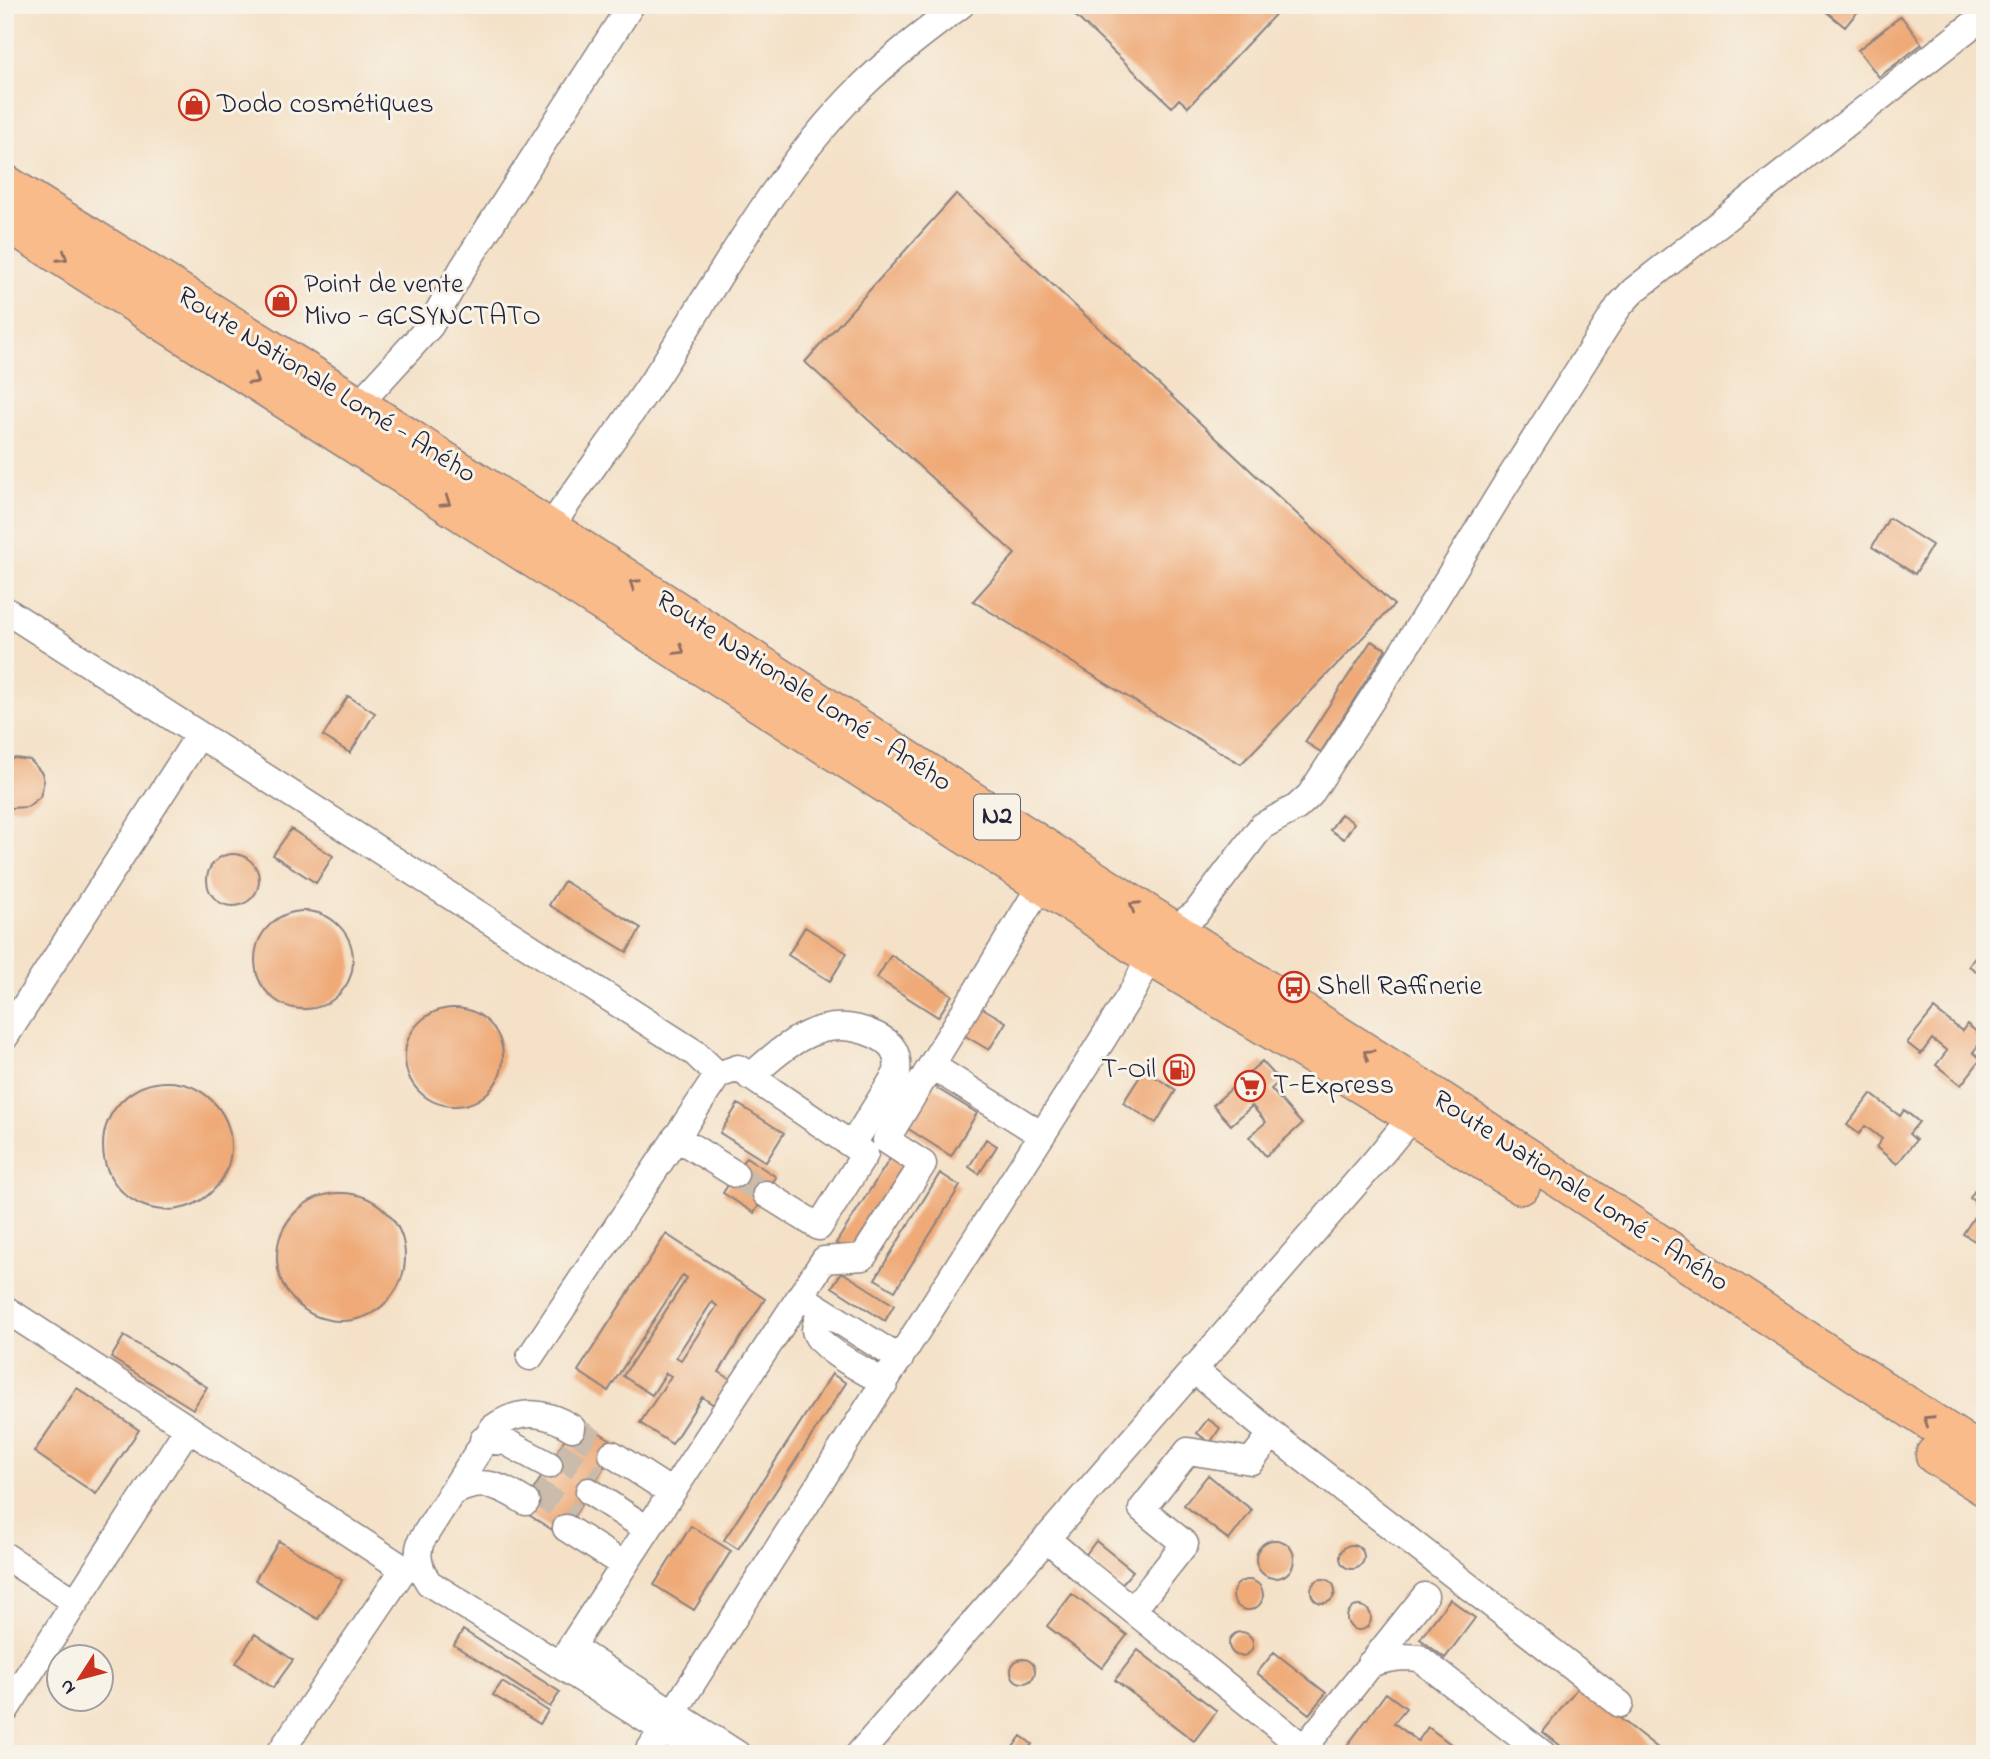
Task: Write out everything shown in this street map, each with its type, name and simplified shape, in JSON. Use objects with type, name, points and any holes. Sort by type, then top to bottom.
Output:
[{"type":"highway","name":"Route Nationale Lomé - Aného","points":[[5,184],[549,529],[1161,943],[1985,1457]]},
{"type":"highway","name":"Route Nationale Lomé - Aného","points":[[5,220],[693,659],[1041,885],[1161,943]]},
{"type":"highway","name":"Route Nationale Lomé - Aného","points":[[1422,1105],[1985,1487]]},
{"type":"street","points":[[357,405],[429,326],[631,5]]},
{"type":"street","points":[[549,529],[657,374],[777,189],[814,140],[859,89],[961,5]]},
{"type":"street","points":[[647,1754],[1042,1135],[1161,943],[1196,913],[1262,825],[1297,807],[1310,794],[1414,634],[1614,313],[1625,299],[1985,15]]},
{"type":"street","points":[[5,610],[695,1053],[718,1074]]},
{"type":"street","points":[[5,1037],[199,735]]},
{"type":"street","points":[[565,1656],[824,1260],[863,1257],[923,1164],[886,1140],[1041,885]]},
{"type":"street","points":[[750,1077],[796,1039],[818,1029],[850,1026],[886,1039],[895,1048],[898,1059],[897,1073],[852,1145]]},
{"type":"street","points":[[932,1066],[1042,1135]]},
{"type":"street","points":[[530,1357],[718,1074],[738,1068],[865,1154],[818,1227],[766,1194]]},
{"type":"street","points":[[859,1754],[1422,1105]]},
{"type":"street","points":[[676,1138],[735,1174]]},
{"type":"street","points":[[800,1296],[900,1359]]},
{"type":"street","points":[[5,1309],[188,1428],[412,1568],[429,1583],[565,1656],[668,1721],[737,1754]]},
{"type":"street","points":[[822,1310],[814,1327],[817,1339],[885,1382]]},
{"type":"street","points":[[1194,1369],[1272,1434],[1620,1704]]},
{"type":"street","points":[[279,1754],[412,1568],[421,1541],[450,1494],[481,1445],[503,1421],[541,1414],[555,1418],[549,1465]]},
{"type":"street","points":[[7,1705],[188,1428]]},
{"type":"street","points":[[481,1445],[514,1429],[549,1465]]},
{"type":"street","points":[[1133,1610],[1185,1544],[1142,1509],[1188,1451],[1251,1461],[1272,1434]]},
{"type":"street","points":[[481,1445],[516,1478],[549,1465]]},
{"type":"street","points":[[450,1494],[463,1487],[494,1485],[549,1465]]},
{"type":"street","points":[[647,1529],[589,1491],[647,1529]]},
{"type":"street","points":[[1046,1538],[1303,1751],[1425,1596]]},
{"type":"street","points":[[5,1556],[76,1601]]},
{"type":"street","points":[[1370,1664],[1402,1656],[1419,1658],[1543,1754]]},
{"type":"street","points":[[668,1721],[701,1754]]},
{"type":"building","points":[[1064,5],[1284,5],[1188,107],[1179,99],[1172,107]]},
{"type":"building","points":[[1818,5],[1863,5],[1845,27]]},
{"type":"building","points":[[1901,16],[1922,44],[1879,77],[1858,50]]},
{"type":"building","points":[[956,194],[1394,605],[1241,764],[973,601],[1015,554],[805,362]]},
{"type":"building","points":[[1889,518],[1932,545],[1915,574],[1872,547]]},
{"type":"building","points":[[1371,641],[1386,649],[1321,752],[1305,742]]},
{"type":"building","points":[[348,696],[375,713],[350,753],[323,736]]},
{"type":"building","points":[[14,758],[30,760],[42,773],[44,781],[40,797],[27,807],[11,808],[5,805],[5,761]]},
{"type":"building","points":[[1341,814],[1354,823],[1344,839],[1330,830]]},
{"type":"building","points":[[291,829],[333,856],[316,883],[273,855]]},
{"type":"building","points":[[233,854],[243,856],[251,862],[257,870],[257,890],[251,898],[243,904],[233,906],[223,904],[215,898],[209,890],[207,880],[209,870],[215,862],[223,856]]},
{"type":"building","points":[[564,881],[641,928],[627,952],[549,905]]},
{"type":"building","points":[[304,911],[331,919],[345,933],[353,960],[345,987],[331,1001],[304,1009],[277,1001],[263,987],[255,960],[263,933],[277,919]]},
{"type":"building","points":[[805,927],[847,953],[830,981],[788,955]]},
{"type":"building","points":[[1985,943],[1985,972],[1982,975],[1969,966]]},
{"type":"building","points":[[891,955],[952,995],[938,1017],[877,978]]},
{"type":"building","points":[[979,1006],[1006,1022],[989,1050],[962,1034]]},
{"type":"building","points":[[454,1008],[481,1016],[495,1030],[503,1057],[495,1084],[481,1098],[454,1106],[427,1098],[413,1084],[405,1057],[413,1030],[427,1016]]},
{"type":"building","points":[[1934,1009],[1962,1031],[1967,1024],[1984,1038],[1973,1052],[1981,1059],[1961,1085],[1936,1065],[1947,1051],[1932,1039],[1921,1054],[1907,1043]]},
{"type":"building","points":[[1262,1061],[1280,1081],[1271,1089],[1302,1124],[1266,1156],[1249,1137],[1266,1122],[1252,1106],[1231,1125],[1213,1105]]},
{"type":"building","points":[[1144,1070],[1176,1090],[1156,1123],[1123,1103]]},
{"type":"building","points":[[167,1082],[191,1087],[212,1101],[226,1122],[231,1146],[226,1170],[212,1191],[191,1205],[167,1210],[143,1205],[122,1191],[108,1170],[103,1146],[108,1122],[122,1101],[143,1087]]},
{"type":"building","points":[[933,1086],[977,1113],[951,1156],[907,1128]]},
{"type":"building","points":[[1871,1094],[1900,1116],[1904,1110],[1919,1122],[1909,1134],[1916,1140],[1897,1164],[1876,1147],[1882,1139],[1865,1126],[1859,1134],[1847,1125]]},
{"type":"building","points":[[738,1104],[784,1133],[766,1162],[720,1133]]},
{"type":"building","points":[[986,1139],[997,1146],[979,1174],[969,1167]]},
{"type":"building","points":[[893,1154],[907,1164],[850,1252],[836,1243]]},
{"type":"building","points":[[746,1157],[776,1177],[754,1213],[723,1193]]},
{"type":"building","points":[[940,1173],[960,1186],[895,1291],[875,1279]]},
{"type":"building","points":[[1978,1185],[1985,1189],[1985,1247],[1963,1234],[1981,1206],[1970,1198]]},
{"type":"building","points":[[341,1193],[365,1198],[386,1212],[400,1233],[405,1257],[400,1281],[386,1302],[365,1316],[341,1321],[317,1316],[296,1302],[282,1281],[277,1257],[282,1233],[296,1212],[317,1198]]},
{"type":"building","points":[[666,1234],[765,1299],[719,1372],[734,1381],[717,1407],[702,1397],[672,1444],[640,1423],[671,1376],[666,1373],[652,1395],[623,1376],[687,1278],[683,1275],[608,1391],[578,1371]],"holes":[[[712,1302],[717,1306],[681,1360],[676,1357]]]},
{"type":"building","points":[[842,1272],[894,1305],[885,1321],[832,1287]]},
{"type":"building","points":[[124,1336],[207,1387],[193,1409],[111,1358]]},
{"type":"building","points":[[832,1374],[846,1383],[738,1549],[724,1540]]},
{"type":"building","points":[[77,1388],[139,1430],[96,1494],[34,1452]]},
{"type":"building","points":[[577,1419],[618,1444],[562,1536],[521,1510]]},
{"type":"building","points":[[1208,1419],[1220,1428],[1210,1443],[1197,1433]]},
{"type":"building","points":[[1208,1475],[1252,1510],[1229,1540],[1184,1505]]},
{"type":"building","points":[[691,1526],[731,1551],[694,1610],[654,1585]]},
{"type":"building","points":[[1275,1540],[1289,1545],[1294,1559],[1289,1573],[1275,1578],[1261,1573],[1256,1559],[1261,1545]]},
{"type":"building","points":[[279,1541],[342,1580],[318,1619],[255,1580]]},
{"type":"building","points":[[1096,1541],[1133,1571],[1120,1586],[1084,1557]]},
{"type":"building","points":[[1352,1545],[1360,1549],[1364,1557],[1360,1565],[1352,1569],[1344,1565],[1340,1557],[1344,1549]]},
{"type":"building","points":[[1323,1579],[1331,1583],[1335,1591],[1331,1599],[1323,1603],[1315,1599],[1311,1591],[1315,1583]]},
{"type":"building","points":[[1248,1580],[1259,1584],[1263,1595],[1259,1606],[1248,1610],[1237,1606],[1233,1595],[1237,1584]]},
{"type":"building","points":[[1072,1594],[1127,1635],[1102,1668],[1047,1626]]},
{"type":"building","points":[[1450,1599],[1475,1618],[1445,1658],[1420,1639]]},
{"type":"building","points":[[1359,1606],[1370,1613],[1371,1618],[1364,1629],[1359,1630],[1348,1623],[1347,1618],[1354,1607]]},
{"type":"building","points":[[463,1630],[560,1692],[550,1707],[454,1645]]},
{"type":"building","points":[[1241,1632],[1249,1636],[1253,1644],[1249,1652],[1241,1656],[1233,1652],[1229,1644],[1233,1636]]},
{"type":"building","points":[[255,1634],[293,1660],[273,1688],[236,1663]]},
{"type":"building","points":[[1138,1650],[1217,1711],[1194,1741],[1115,1680]]},
{"type":"building","points":[[1274,1652],[1326,1693],[1309,1714],[1257,1673]]},
{"type":"building","points":[[1023,1659],[1031,1663],[1035,1671],[1031,1679],[1023,1683],[1015,1679],[1011,1671],[1015,1663]]},
{"type":"building","points":[[502,1682],[548,1711],[540,1724],[493,1695]]},
{"type":"building","points":[[1579,1686],[1659,1749],[1656,1754],[1571,1754],[1543,1732]]},
{"type":"building","points":[[1386,1693],[1406,1708],[1394,1723],[1418,1741],[1428,1727],[1464,1754],[1341,1754]]},
{"type":"building","points":[[1021,1736],[1032,1744],[1028,1750],[1033,1754],[1008,1754]]},
{"type":"tunnel","points":[[735,1174],[766,1194]]},
{"type":"tunnel","points":[[572,1428],[612,1454]]},
{"type":"tunnel","points":[[556,1453],[597,1479]]},
{"type":"tunnel","points":[[534,1490],[574,1516]]},
{"type":"place","name":"Dodo cosmétiques","points":[[194,105]]},
{"type":"place","name":"Point de vente Mivo - GCSYNCTATO","points":[[281,301]]},
{"type":"place","name":"Shell Raffinerie","points":[[1294,987]]},
{"type":"place","name":"T-Oil","points":[[1179,1070]]},
{"type":"place","name":"T-Express","points":[[1250,1086]]}]
